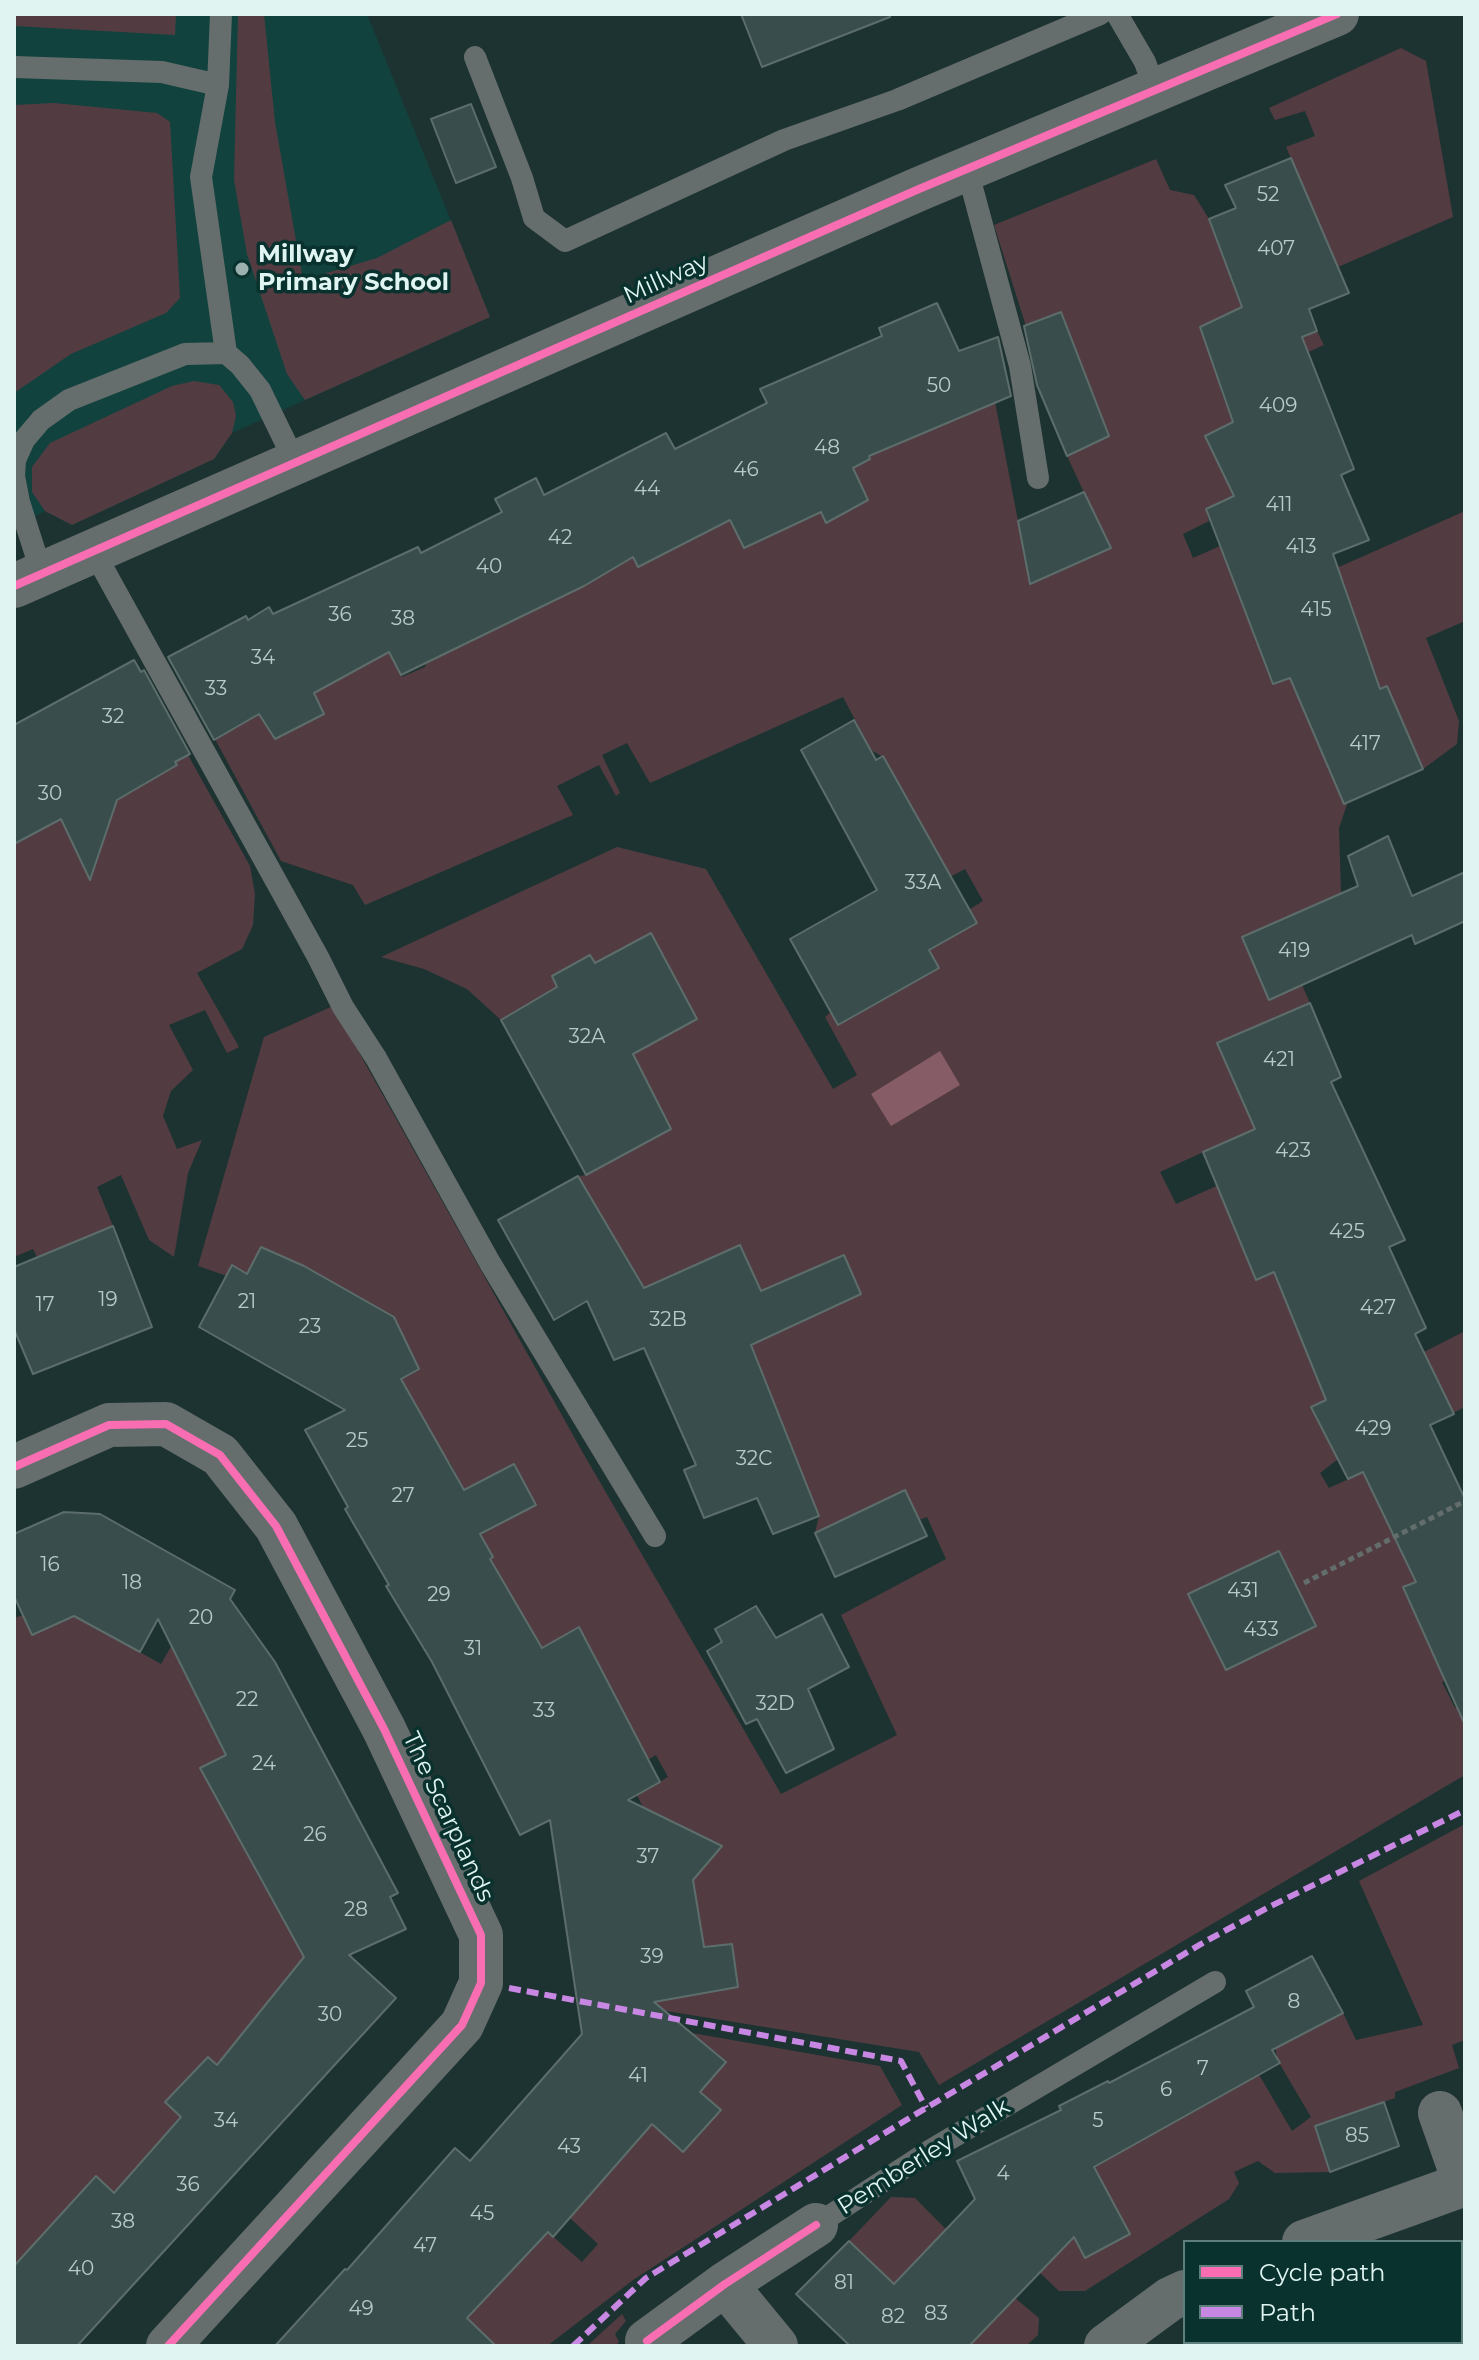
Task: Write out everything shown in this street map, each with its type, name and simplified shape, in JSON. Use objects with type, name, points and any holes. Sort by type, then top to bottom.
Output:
[{"type":"street","name":"Millway","points":[[28,580],[967,169],[1337,14]]},
{"type":"street","name":"The Scarplands","points":[[14,1467],[109,1425],[166,1424],[220,1455],[276,1526],[384,1729],[481,1935],[481,1983],[462,2025],[168,2346]]},
{"type":"street","points":[[1331,2237],[1465,2184],[1440,2113]]},
{"type":"street","name":"Pemberley Walk","points":[[645,2344],[725,2284],[816,2225]]},
{"type":"street","points":[[725,2284],[776,2346]]},
{"type":"street","points":[[1106,2346],[1183,2293]]},
{"type":"lane","points":[[221,14],[218,85],[201,177],[226,353],[260,390],[296,464]]},
{"type":"lane","points":[[475,57],[522,178],[534,218],[565,241],[784,140],[897,100],[1100,14]]},
{"type":"lane","points":[[1117,14],[1145,62],[1155,90]]},
{"type":"lane","points":[[14,67],[162,72],[218,85]]},
{"type":"lane","points":[[967,169],[1020,366],[1038,478]]},
{"type":"lane","points":[[28,580],[14,476],[15,460],[24,440],[41,420],[69,400],[185,354],[226,353]]},
{"type":"lane","points":[[94,552],[343,1007],[376,1058],[490,1263],[655,1536]]},
{"type":"lane","name":"Pemberley Walk","points":[[816,2225],[931,2150],[1215,1982]]},
{"type":"path","points":[[1304,1583],[1465,1501]]},
{"type":"shaded area","name":"Millway Primary School","points":[[14,14],[367,14],[490,317],[232,433],[214,459],[72,525],[45,511],[14,527]]},
{"type":"shaded area","points":[[14,14],[176,14],[175,35],[14,26]]},
{"type":"shaded area","points":[[238,14],[264,14],[275,122],[303,280],[377,258],[451,220],[490,317],[305,400],[287,374],[247,254],[234,180]]},
{"type":"shaded area","points":[[1401,48],[1426,61],[1453,217],[1200,327],[1218,374],[1317,331],[1324,345],[1221,391],[1233,422],[1205,436],[1333,453],[1206,509],[1209,521],[1183,534],[1193,558],[1220,546],[1239,596],[1332,554],[1339,567],[1465,511],[1465,621],[1426,638],[1459,721],[1457,744],[1423,769],[1387,686],[1339,828],[1341,894],[1242,937],[1269,1000],[1302,985],[1310,1003],[1217,1043],[1255,1129],[1302,1259],[1385,1371],[1311,1407],[1338,1459],[1320,1473],[1329,1488],[1397,1457],[1414,1537],[1398,1545],[1415,1582],[1403,1587],[1465,1670],[1442,1682],[1455,1708],[1465,1704],[1465,1775],[939,2085],[919,2052],[654,2009],[653,2002],[732,1944],[704,1947],[644,1924],[712,1858],[710,1841],[660,1842],[637,1795],[668,1777],[656,1755],[611,1781],[589,1647],[579,1627],[538,1650],[473,1569],[493,1557],[481,1535],[535,1505],[515,1465],[464,1490],[450,1462],[441,1468],[415,1404],[401,1379],[419,1369],[379,1309],[301,1265],[261,1247],[247,1274],[233,1266],[227,1276],[198,1266],[264,1037],[333,1006],[583,1453],[781,1794],[897,1735],[841,1615],[946,1559],[927,1517],[919,1520],[904,1491],[815,1533],[819,1516],[766,1383],[729,1398],[761,1291],[741,1245],[645,1288],[578,1176],[587,1175],[671,1129],[633,1054],[697,1018],[651,933],[595,963],[589,955],[553,976],[557,987],[501,1020],[467,989],[424,969],[381,957],[617,847],[706,869],[833,1089],[857,1075],[825,1017],[938,967],[929,950],[977,923],[970,909],[983,901],[965,869],[950,877],[883,757],[871,750],[843,697],[650,783],[627,743],[602,755],[620,793],[616,796],[599,765],[557,786],[573,815],[365,905],[353,885],[281,861],[215,739],[259,714],[275,739],[324,714],[309,684],[389,652],[402,677],[425,667],[429,653],[574,570],[584,586],[633,557],[638,566],[719,499],[744,548],[821,512],[826,523],[867,500],[853,468],[861,438],[995,402],[1030,583],[1110,548],[1067,456],[1109,436],[1026,326],[994,225],[1156,159],[1170,190],[1194,195],[1209,219],[1239,291],[1331,250],[1286,147],[1315,136],[1305,111],[1275,120],[1269,108]],"holes":[[[1338,568],[1364,642],[1280,679],[1274,595]],[[1214,1147],[1230,1180],[1176,1204],[1160,1172]],[[1278,1551],[1316,1626],[1226,1670],[1189,1594]]]},
{"type":"shaded area","points":[[54,103],[157,113],[170,122],[180,298],[166,313],[71,354],[14,393],[14,105]]},
{"type":"shaded area","points":[[194,381],[219,385],[233,402],[236,416],[232,433],[214,459],[72,525],[45,511],[32,492],[32,467],[50,443],[172,386]]},
{"type":"shaded area","points":[[174,730],[250,866],[255,894],[253,925],[242,949],[197,973],[239,1047],[227,1053],[205,1010],[169,1025],[193,1070],[171,1091],[163,1116],[177,1149],[202,1140],[188,1173],[174,1257],[149,1240],[121,1175],[97,1187],[113,1226],[91,1235],[101,1259],[48,1281],[33,1249],[14,1257],[14,836],[61,819],[76,850],[87,854],[73,768],[126,795],[177,765],[162,737]]},
{"type":"shaded area","points":[[940,1051],[960,1085],[891,1126],[871,1094]]},
{"type":"shaded area","points":[[1465,1331],[1465,1407],[1453,1413],[1424,1352]]},
{"type":"shaded area","points":[[61,1597],[109,1635],[161,1664],[176,1638],[193,1689],[226,1755],[200,1769],[218,1801],[238,1789],[276,1860],[256,1872],[273,1902],[336,1924],[354,1960],[285,1981],[223,2071],[165,2102],[181,2117],[145,2156],[164,2175],[114,2194],[95,2176],[39,2240],[14,2276],[14,1618],[23,1615],[32,1635],[53,1625]]},
{"type":"shaded area","points":[[1465,1824],[1465,2040],[1452,2045],[1459,2068],[1395,2092],[1395,2098],[1316,2126],[1330,2172],[1275,2173],[1258,2161],[1234,2172],[1239,2183],[1229,2199],[1085,2291],[1059,2291],[1039,2272],[1033,2280],[998,2246],[1061,2212],[1086,2258],[1130,2234],[1093,2167],[1258,2073],[1292,2131],[1311,2117],[1278,2061],[1275,2048],[1343,2013],[1356,2040],[1423,2025],[1359,1881]]},
{"type":"shaded area","points":[[692,2033],[880,2066],[902,2105],[633,2280],[547,2346],[496,2346],[438,2291],[490,2236],[519,2263],[534,2247],[527,2242],[542,2227],[582,2262],[598,2244],[570,2218],[624,2156],[634,2107],[683,2152],[721,2110],[700,2092],[726,2061]]},
{"type":"shaded area","points":[[891,2197],[915,2198],[1009,2293],[1039,2318],[1038,2335],[1026,2346],[960,2346],[884,2300],[886,2276],[849,2241]]},
{"type":"shaded area","points":[[622,2314],[626,2321],[615,2334],[619,2342],[615,2346],[587,2346]]},
{"type":"building","points":[[741,14],[890,14],[890,17],[762,67]]},
{"type":"building","points":[[471,104],[496,167],[456,183],[431,119]]},
{"type":"building","points":[[1291,158],[1349,293],[1309,309],[1317,331],[1302,337],[1354,469],[1341,475],[1369,540],[1333,554],[1380,689],[1387,686],[1423,769],[1344,804],[1290,678],[1273,684],[1206,509],[1234,496],[1205,436],[1233,422],[1200,327],[1242,307],[1209,219],[1236,208],[1225,185]]},
{"type":"building","points":[[937,303],[959,351],[998,337],[1011,396],[869,456],[870,459],[853,468],[868,500],[826,523],[821,512],[744,548],[730,520],[638,567],[633,557],[584,586],[401,675],[389,652],[314,693],[324,714],[275,739],[259,714],[214,740],[168,657],[246,616],[248,620],[269,607],[273,614],[418,547],[421,553],[502,512],[495,499],[536,478],[544,495],[666,433],[675,449],[767,403],[760,389],[882,336],[879,328]]},
{"type":"building","points":[[1061,312],[1109,436],[1067,456],[1037,385],[1024,326]]},
{"type":"building","points":[[1084,492],[1111,548],[1030,584],[1018,521]]},
{"type":"building","points":[[134,660],[141,672],[144,670],[190,754],[117,800],[90,880],[61,819],[14,844],[14,725]]},
{"type":"building","points":[[854,720],[876,760],[883,756],[977,923],[929,950],[939,968],[838,1025],[790,939],[877,890],[801,750]]},
{"type":"building","points":[[1388,836],[1412,896],[1465,872],[1465,921],[1415,944],[1412,935],[1269,1000],[1242,937],[1358,886],[1348,856]]},
{"type":"building","points":[[651,933],[697,1019],[633,1054],[671,1129],[586,1175],[501,1020],[557,987],[552,976],[590,955],[595,963]]},
{"type":"building","points":[[1310,1003],[1341,1077],[1331,1082],[1405,1240],[1389,1247],[1426,1328],[1415,1334],[1454,1414],[1430,1425],[1465,1499],[1465,1725],[1403,1587],[1416,1582],[1363,1472],[1348,1479],[1311,1407],[1326,1400],[1274,1272],[1256,1280],[1203,1152],[1255,1129],[1217,1043]]},
{"type":"building","points":[[578,1176],[644,1288],[740,1245],[761,1291],[844,1255],[861,1294],[751,1345],[819,1516],[773,1534],[757,1498],[704,1518],[684,1470],[696,1465],[644,1348],[614,1360],[587,1301],[554,1320],[498,1220]]},
{"type":"building","points":[[113,1226],[152,1327],[33,1374],[14,1329],[14,1267]]},
{"type":"building","points":[[261,1247],[304,1266],[394,1317],[419,1369],[401,1379],[464,1490],[514,1464],[536,1505],[480,1534],[493,1557],[490,1559],[542,1648],[579,1627],[660,1782],[628,1800],[722,1846],[693,1880],[704,1947],[732,1944],[738,1987],[654,2002],[726,2062],[700,2092],[721,2110],[683,2152],[652,2124],[553,2237],[548,2232],[467,2318],[496,2346],[275,2346],[455,2148],[470,2161],[582,2034],[550,1820],[520,1835],[432,1662],[386,1586],[389,1585],[345,1509],[348,1507],[305,1430],[345,1410],[199,1327],[232,1265],[247,1274]]},
{"type":"building","points":[[905,1490],[927,1536],[835,1577],[815,1533]]},
{"type":"building","points":[[64,1512],[100,1514],[235,1590],[230,1599],[275,1662],[398,1893],[390,1897],[406,1929],[349,1955],[396,1998],[77,2346],[14,2346],[14,2266],[96,2176],[114,2193],[181,2117],[165,2102],[208,2057],[217,2065],[304,1957],[200,1768],[226,1755],[158,1619],[140,1652],[74,1616],[32,1635],[14,1596],[14,1534]]},
{"type":"building","points":[[1279,1551],[1316,1626],[1226,1670],[1188,1594]]},
{"type":"building","points":[[756,1606],[776,1638],[822,1614],[849,1667],[808,1689],[834,1749],[786,1773],[757,1719],[746,1724],[707,1651],[722,1642],[715,1629]]},
{"type":"building","points":[[1312,1956],[1343,2013],[1272,2050],[1280,2063],[1094,2167],[1130,2234],[1085,2258],[1074,2237],[969,2346],[850,2346],[796,2294],[849,2241],[894,2284],[975,2199],[957,2161],[1061,2110],[1059,2106],[1254,2007],[1246,1991]]},
{"type":"building","points":[[1384,2102],[1399,2146],[1330,2172],[1315,2126]]},
{"type":"marked path","points":[[573,2346],[646,2278],[926,2108],[1206,1941],[1465,1810]]},
{"type":"marked path","points":[[509,1988],[901,2061],[926,2108]]},
{"type":"cycle path","points":[[14,586],[919,189],[1337,14]]},
{"type":"cycle path","points":[[14,1467],[109,1425],[166,1424],[220,1455],[276,1526],[384,1729],[481,1935],[481,1983],[462,2025],[168,2346]]},
{"type":"cycle path","points":[[647,2341],[725,2284],[816,2225]]},
{"type":"place","name":"Millway Primary School","points":[[242,269]]}]
